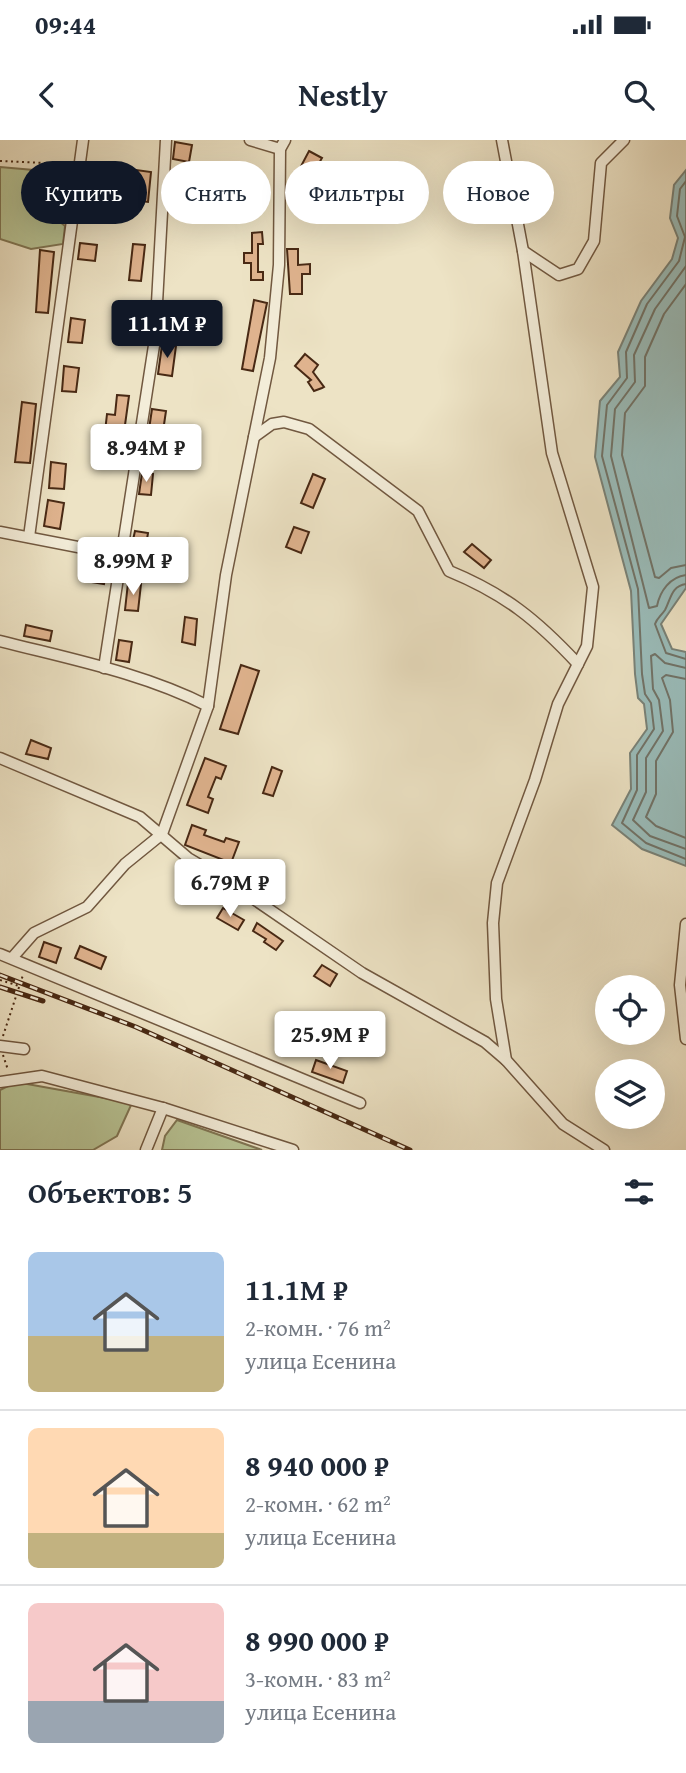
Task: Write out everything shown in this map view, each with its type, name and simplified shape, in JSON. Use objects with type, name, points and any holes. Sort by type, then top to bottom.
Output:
[{"type":"street","points":[[80,161],[83,140]]},
{"type":"street","points":[[104,668],[119,555],[155,339],[166,140]]},
{"type":"street","points":[[12,958],[34,933],[87,907],[125,864],[162,834],[208,705],[226,575],[270,358],[279,264],[282,144],[250,140]]},
{"type":"street","points":[[502,140],[523,251],[552,453],[593,587],[587,646],[558,704],[535,780],[497,883],[493,923],[496,999],[506,1059]]},
{"type":"street","points":[[523,251],[559,275],[579,269],[594,241],[601,163],[624,140]]},
{"type":"street","points":[[29,537],[71,224]]},
{"type":"street","points":[[254,437],[272,424],[284,422],[309,429],[418,511],[449,571],[489,587],[547,631],[578,664]]},
{"type":"street","points":[[0,532],[119,555]]},
{"type":"street","points":[[0,641],[104,668],[185,694],[208,705]]},
{"type":"street","points":[[0,758],[139,817],[188,858],[232,884],[362,973],[485,1042],[506,1059],[563,1124],[604,1150]]},
{"type":"street","points":[[686,924],[680,985],[686,1039]]},
{"type":"street","points":[[0,954],[360,1104]]},
{"type":"street","points":[[0,1046],[24,1049]]},
{"type":"street","points":[[4,1081],[42,1076],[163,1108],[293,1150]]},
{"type":"street","points":[[146,1150],[163,1108]]},
{"type":"path","points":[[0,162],[21,163]]},
{"type":"path","points":[[4,1081],[0,1046],[27,964]]},
{"type":"path","points":[[0,979],[20,987]]},
{"type":"green space","points":[[0,167],[21,169],[21,224],[63,224],[65,226],[63,244],[31,249],[0,239]]},
{"type":"green space","points":[[16,1082],[132,1103],[117,1136],[93,1150],[0,1150],[0,1090]]},
{"type":"green space","points":[[177,1120],[262,1150],[162,1150],[165,1136]]},
{"type":"water","points":[[686,170],[686,588],[661,624],[672,649],[686,652],[686,866],[642,849],[612,825],[631,789],[630,753],[647,729],[644,704],[638,698],[635,674],[631,591],[595,457],[600,401],[620,377],[618,352],[641,301],[672,259],[678,238],[670,218],[674,185]]},
{"type":"building","points":[[175,142],[192,145],[189,161],[173,159]]},
{"type":"building","points":[[309,151],[322,158],[320,161],[304,161]]},
{"type":"building","points":[[147,171],[151,172],[147,202]]},
{"type":"building","points":[[262,232],[263,244],[258,244],[258,272],[263,272],[263,280],[251,280],[251,263],[244,263],[244,253],[252,253],[252,233]]},
{"type":"building","points":[[80,243],[97,245],[95,261],[78,259]]},
{"type":"building","points":[[133,244],[145,245],[141,281],[129,280]]},
{"type":"building","points":[[287,249],[298,249],[298,265],[310,264],[310,274],[302,274],[302,294],[290,294]]},
{"type":"building","points":[[40,250],[54,252],[48,313],[36,312]]},
{"type":"building","points":[[254,300],[267,303],[253,371],[242,369]]},
{"type":"building","points":[[71,318],[85,320],[82,343],[68,342]]},
{"type":"building","points":[[162,345],[176,346],[172,376],[158,374]]},
{"type":"building","points":[[305,354],[318,365],[313,372],[324,387],[314,391],[308,382],[311,380],[295,366]]},
{"type":"building","points":[[64,366],[79,368],[76,392],[62,391]]},
{"type":"building","points":[[117,395],[129,396],[121,454],[107,452],[109,432],[105,432],[107,414],[115,415]]},
{"type":"building","points":[[22,402],[36,404],[30,463],[15,462]]},
{"type":"building","points":[[152,409],[166,411],[162,438],[148,436]]},
{"type":"building","points":[[51,462],[66,464],[64,489],[49,488]]},
{"type":"building","points":[[142,473],[153,474],[151,495],[139,494]]},
{"type":"building","points":[[313,474],[325,479],[313,508],[301,503]]},
{"type":"building","points":[[48,500],[64,503],[60,529],[44,526]]},
{"type":"building","points":[[294,527],[309,532],[301,553],[286,547]]},
{"type":"building","points":[[135,531],[148,533],[145,552],[131,549]]},
{"type":"building","points":[[472,544],[491,560],[484,568],[464,552]]},
{"type":"building","points":[[87,569],[106,571],[104,584],[85,581]]},
{"type":"building","points":[[128,583],[141,584],[138,611],[125,610]]},
{"type":"building","points":[[185,617],[197,619],[195,645],[182,642]]},
{"type":"building","points":[[26,625],[52,631],[50,641],[24,636]]},
{"type":"building","points":[[119,640],[132,642],[129,662],[116,660]]},
{"type":"building","points":[[241,665],[259,671],[238,734],[220,729]]},
{"type":"building","points":[[31,740],[51,748],[48,759],[26,754]]},
{"type":"building","points":[[205,758],[226,766],[221,779],[216,777],[208,797],[213,799],[208,813],[187,805]]},
{"type":"building","points":[[272,767],[282,771],[273,796],[263,793]]},
{"type":"building","points":[[192,825],[206,830],[204,835],[224,842],[226,838],[239,842],[231,863],[185,845]]},
{"type":"building","points":[[223,908],[244,920],[238,930],[217,918]]},
{"type":"building","points":[[257,923],[283,941],[276,950],[264,942],[266,939],[253,931]]},
{"type":"building","points":[[44,942],[61,948],[56,963],[39,957]]},
{"type":"building","points":[[80,946],[106,957],[101,969],[75,958]]},
{"type":"building","points":[[322,965],[337,974],[330,986],[314,976]]},
{"type":"building","points":[[316,1060],[347,1071],[343,1083],[312,1072]]},
{"type":"railway","points":[[0,975],[136,1027],[410,1150]]},
{"type":"railway","points":[[0,987],[43,1001]]}]
